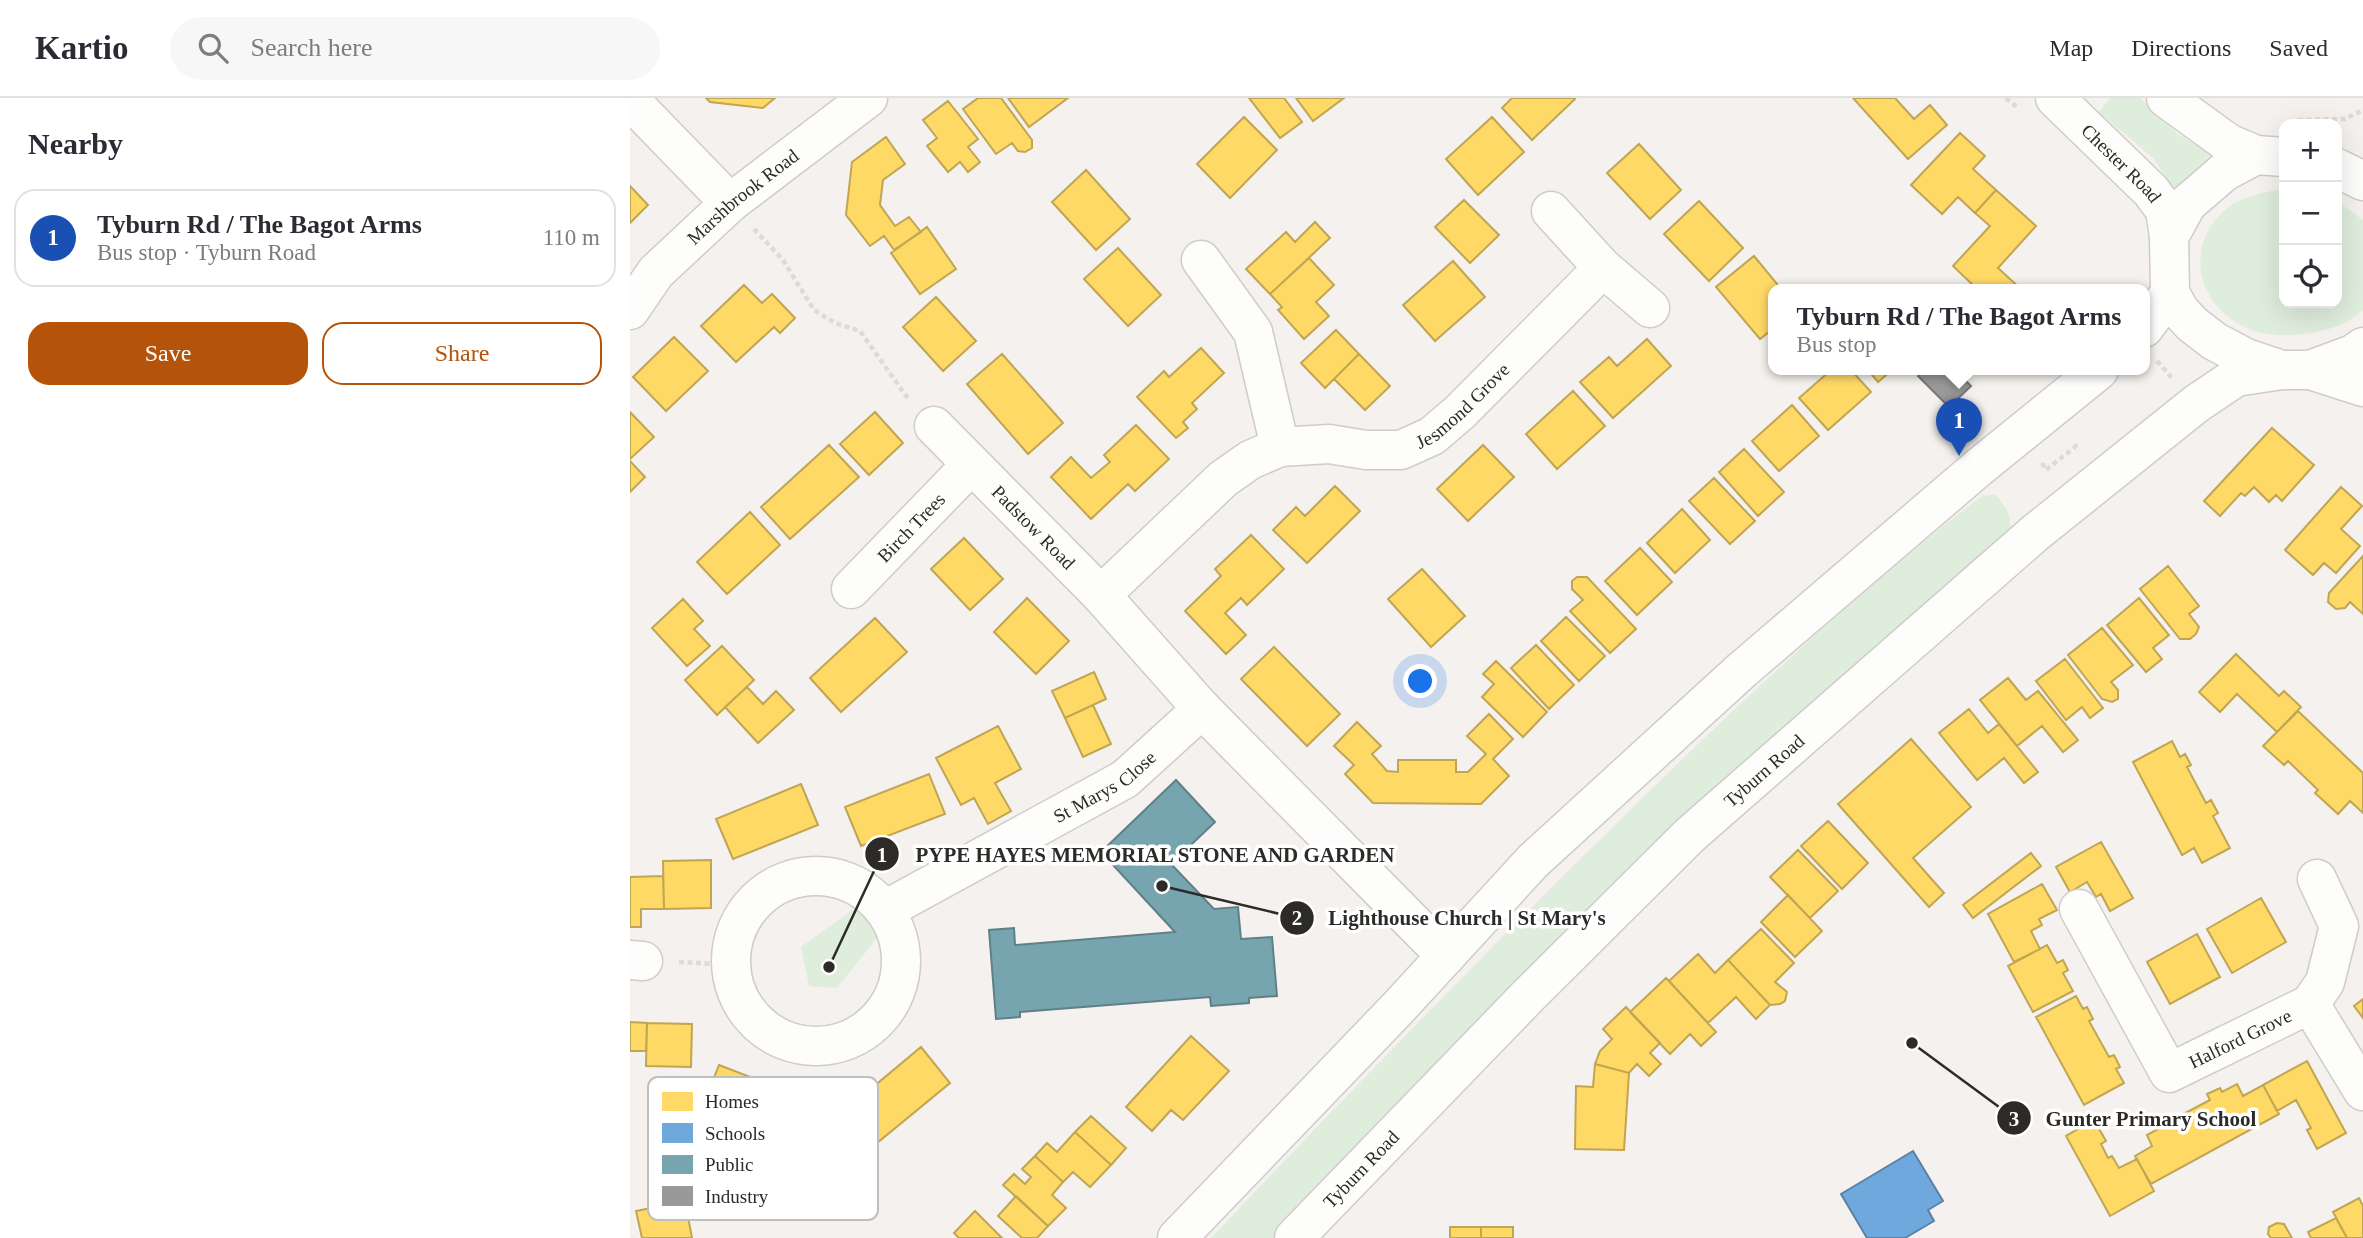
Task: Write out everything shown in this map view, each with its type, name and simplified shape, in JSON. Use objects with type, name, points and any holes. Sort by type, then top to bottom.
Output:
[{"type":"main road","name":"Marshbrook Road","points":[[630,310],[656,272],[730,203],[869,98]]},
{"type":"main road","name":"Chester Road","points":[[2056,98],[2151,191],[2165,210],[2169,237],[2170,293]]},
{"type":"main road","points":[[2166,98],[2228,143],[2276,144]]},
{"type":"main road","points":[[630,100],[730,203]]},
{"type":"main road","points":[[2169,237],[2187,204],[2224,172],[2276,144]]},
{"type":"main road","points":[[2342,160],[2363,156]]},
{"type":"main road","points":[[2342,170],[2363,181]]},
{"type":"main road","points":[[1551,211],[1603,268],[1650,308]]},
{"type":"main road","points":[[1201,260],[1253,332],[1280,447]]},
{"type":"main road","name":"Jesmond Grove","points":[[1101,595],[1223,479],[1250,460],[1280,447],[1329,444],[1366,450],[1401,450],[1432,436],[1460,412],[1603,268]]},
{"type":"main road","points":[[2150,320],[2170,293],[2180,311],[2192,324],[2214,341],[2246,358],[2363,387]]},
{"type":"main road","points":[[2296,370],[2353,354],[2363,347]]},
{"type":"main road","name":"Tyburn Road","points":[[1294,1238],[1528,996],[1690,835],[2035,533],[2196,404],[2236,377],[2296,370]]},
{"type":"main road","points":[[1177,1238],[1534,861],[1742,670],[1978,468],[2093,375]]},
{"type":"main road","name":"Padstow Road","points":[[934,426],[1101,595],[1202,709],[1446,956]]},
{"type":"main road","name":"Birch Trees","points":[[851,589],[971,465]]},
{"type":"main road","name":"St Marys Close","points":[[885,910],[1125,779],[1202,709]]},
{"type":"main road","points":[[810,875],[844,880],[868,893],[885,910],[897,931],[902,951],[899,986],[885,1014],[851,1041],[812,1048],[777,1039],[745,1012],[729,965],[737,924],[763,893],[810,875]]},
{"type":"main road","name":"Halford Grove","points":[[2079,909],[2169,1073],[2310,1004],[2325,982],[2339,926],[2317,879]]},
{"type":"main road","name":"Halford Grove","points":[[2310,1004],[2363,1091]]},
{"type":"path","points":[[2276,144],[2363,110]]},
{"type":"path","points":[[730,203],[783,260],[814,310],[835,323],[860,331],[906,397],[934,426]]},
{"type":"path","points":[[637,961],[729,965]]},
{"type":"green space","points":[[2110,98],[2140,98],[2178,134],[2213,154],[2178,195],[2153,158],[2099,112]]},
{"type":"green space","points":[[2279,189],[2279,308],[2342,308],[2342,205],[2363,220],[2363,310],[2350,320],[2329,329],[2285,335],[2252,330],[2233,320],[2218,307],[2207,290],[2201,273],[2201,254],[2206,236],[2216,219],[2233,204]]},
{"type":"green space","points":[[1983,495],[1995,495],[2002,502],[2007,510],[2010,528],[1852,668],[1276,1238],[1211,1238],[1466,974],[1665,776],[1843,611]]},
{"type":"green space","points":[[852,910],[866,914],[877,938],[837,988],[809,986],[801,947]]},
{"type":"building: Homes","points":[[706,98],[775,98],[763,108],[710,102]]},
{"type":"building: Homes","points":[[978,98],[1001,98],[1032,140],[1032,148],[1025,152],[1018,151],[1012,143],[996,154],[963,109]]},
{"type":"building: Homes","points":[[1008,98],[1068,98],[1029,127]]},
{"type":"building: Homes","points":[[1249,98],[1284,98],[1302,122],[1280,138]]},
{"type":"building: Homes","points":[[1296,98],[1344,98],[1313,121]]},
{"type":"building: Homes","points":[[1512,98],[1575,99],[1532,140],[1502,108]]},
{"type":"building: Homes","points":[[1853,98],[1895,98],[1914,119],[1930,105],[1947,125],[1908,159]]},
{"type":"building: Homes","points":[[948,101],[978,139],[968,147],[980,162],[968,172],[960,162],[948,172],[927,146],[937,138],[923,120]]},
{"type":"building: Homes","points":[[1244,117],[1277,150],[1230,198],[1197,164]]},
{"type":"building: Homes","points":[[1492,117],[1524,152],[1478,195],[1446,159]]},
{"type":"building: Homes","points":[[1960,133],[1985,156],[1973,169],[1996,190],[1975,213],[1958,197],[1942,214],[1911,185]]},
{"type":"building: Homes","points":[[886,137],[905,164],[883,180],[880,205],[895,226],[909,217],[921,232],[894,250],[884,236],[870,246],[846,215],[852,162]]},
{"type":"building: Homes","points":[[1639,144],[1681,190],[1650,219],[1607,173]]},
{"type":"building: Homes","points":[[1086,170],[1130,219],[1096,250],[1052,202]]},
{"type":"building: Homes","points":[[630,186],[648,205],[630,223]]},
{"type":"building: Homes","points":[[1996,190],[2036,226],[1998,268],[2015,284],[1972,284],[1953,266],[1990,226],[1975,213]]},
{"type":"building: Homes","points":[[1464,200],[1499,235],[1470,263],[1435,227]]},
{"type":"building: Homes","points":[[1699,201],[1743,248],[1709,281],[1664,234]]},
{"type":"building: Homes","points":[[1315,222],[1330,238],[1270,294],[1246,269],[1286,232],[1295,242]]},
{"type":"building: Homes","points":[[927,227],[956,269],[920,294],[891,253]]},
{"type":"building: Homes","points":[[1118,248],[1161,295],[1128,326],[1084,279]]},
{"type":"building: Homes","points":[[1754,256],[1777,284],[1768,284],[1768,333],[1760,339],[1716,287]]},
{"type":"building: Homes","points":[[1309,258],[1334,285],[1316,302],[1329,316],[1304,339],[1278,310],[1282,307],[1270,294]]},
{"type":"building: Homes","points":[[1453,261],[1485,297],[1435,341],[1403,305]]},
{"type":"building: Homes","points":[[744,285],[762,303],[772,294],[795,318],[780,333],[774,327],[736,362],[701,326]]},
{"type":"building: Homes","points":[[936,297],[976,341],[943,371],[903,327]]},
{"type":"building: Homes","points":[[1336,330],[1359,354],[1325,388],[1301,363]]},
{"type":"building: Homes","points":[[674,337],[708,371],[666,411],[633,377]]},
{"type":"building: Homes","points":[[1647,339],[1671,366],[1613,418],[1580,382],[1609,357],[1617,366]]},
{"type":"building: Homes","points":[[1201,348],[1224,373],[1192,403],[1197,409],[1183,422],[1188,428],[1176,438],[1137,397],[1164,371],[1169,377]]},
{"type":"building: Homes","points":[[1002,354],[1063,423],[1028,454],[967,384]]},
{"type":"building: Homes","points":[[1359,354],[1390,386],[1365,410],[1334,379]]},
{"type":"building: Homes","points":[[1825,375],[1856,375],[1871,392],[1828,430],[1799,398]]},
{"type":"building: Homes","points":[[1872,375],[1886,375],[1878,382]]},
{"type":"building: Homes","points":[[1573,391],[1605,426],[1557,469],[1526,434]]},
{"type":"building: Homes","points":[[1792,405],[1819,436],[1779,471],[1752,441]]},
{"type":"building: Homes","points":[[630,412],[654,437],[630,459]]},
{"type":"building: Homes","points":[[875,412],[903,443],[869,475],[840,444]]},
{"type":"building: Homes","points":[[1136,425],[1169,459],[1135,491],[1128,484],[1091,519],[1051,477],[1071,457],[1091,478],[1110,462],[1104,455]]},
{"type":"building: Homes","points":[[2272,428],[2314,465],[2282,501],[2276,495],[2269,502],[2254,487],[2245,496],[2241,493],[2220,516],[2204,501]]},
{"type":"building: Homes","points":[[829,445],[859,477],[790,539],[761,507]]},
{"type":"building: Homes","points":[[1483,445],[1514,477],[1468,521],[1437,489]]},
{"type":"building: Homes","points":[[1744,449],[1784,492],[1758,516],[1719,472]]},
{"type":"building: Homes","points":[[630,461],[645,477],[630,492]]},
{"type":"building: Homes","points":[[1714,478],[1755,521],[1730,544],[1689,501]]},
{"type":"building: Homes","points":[[1335,486],[1360,511],[1307,563],[1273,530],[1296,507],[1305,516]]},
{"type":"building: Homes","points":[[2341,487],[2362,506],[2341,529],[2360,546],[2336,573],[2324,563],[2313,575],[2285,550]]},
{"type":"building: Homes","points":[[1682,509],[1710,540],[1675,573],[1647,543]]},
{"type":"building: Homes","points":[[750,512],[780,545],[727,594],[697,562]]},
{"type":"building: Homes","points":[[1251,535],[1284,569],[1247,605],[1241,598],[1225,613],[1246,635],[1226,654],[1185,611],[1221,576],[1215,569]]},
{"type":"building: Homes","points":[[964,538],[1003,579],[970,610],[931,569]]},
{"type":"building: Homes","points":[[1640,548],[1672,582],[1637,615],[1605,581]]},
{"type":"building: Homes","points":[[2363,556],[2363,614],[2350,602],[2345,608],[2336,609],[2328,602],[2329,593]]},
{"type":"building: Homes","points":[[2168,566],[2199,606],[2189,614],[2199,627],[2190,639],[2180,639],[2140,589]]},
{"type":"building: Homes","points":[[1422,569],[1465,616],[1431,647],[1388,599]]},
{"type":"building: Homes","points":[[1577,577],[1587,577],[1636,629],[1610,653],[1570,611],[1583,600],[1572,589],[1572,581]]},
{"type":"building: Homes","points":[[1027,598],[1069,641],[1036,674],[994,632]]},
{"type":"building: Homes","points":[[2139,598],[2169,635],[2153,648],[2162,659],[2146,672],[2107,625]]},
{"type":"building: Homes","points":[[683,599],[703,621],[694,629],[710,646],[687,666],[652,628]]},
{"type":"building: Homes","points":[[1566,617],[1605,656],[1579,681],[1541,641]]},
{"type":"building: Homes","points":[[875,618],[907,652],[841,712],[810,678]]},
{"type":"building: Homes","points":[[2102,628],[2133,665],[2111,682],[2118,690],[2118,699],[2112,702],[2102,699],[2068,655]]},
{"type":"building: Homes","points":[[1536,645],[1574,685],[1549,709],[1511,668]]},
{"type":"building: Homes","points":[[722,646],[754,680],[717,715],[685,680]]},
{"type":"building: Homes","points":[[1274,647],[1340,714],[1307,746],[1241,679]]},
{"type":"building: Homes","points":[[2236,654],[2279,696],[2284,691],[2301,707],[2277,732],[2237,694],[2220,712],[2199,692]]},
{"type":"building: Homes","points":[[2065,659],[2103,708],[2090,718],[2082,707],[2066,720],[2036,681]]},
{"type":"building: Homes","points":[[1496,661],[1547,712],[1523,737],[1482,697],[1494,684],[1483,674]]},
{"type":"building: Homes","points":[[1094,672],[1106,699],[1065,718],[1052,691]]},
{"type":"building: Homes","points":[[2008,678],[2026,700],[2038,691],[2078,740],[2063,752],[2042,726],[2017,746],[1980,700]]},
{"type":"building: Homes","points":[[747,687],[763,704],[776,691],[794,710],[758,743],[725,707]]},
{"type":"building: Homes","points":[[1093,705],[1111,744],[1083,757],[1065,718]]},
{"type":"building: Homes","points":[[1969,709],[1988,733],[1999,724],[2038,772],[2024,783],[2004,758],[1977,780],[1939,733]]},
{"type":"building: Homes","points":[[2298,711],[2363,773],[2363,813],[2350,801],[2338,814],[2315,793],[2318,790],[2288,761],[2284,765],[2263,746]]},
{"type":"building: Homes","points":[[1489,714],[1513,739],[1493,759],[1509,776],[1481,804],[1373,803],[1345,774],[1354,765],[1334,746],[1357,722],[1381,746],[1372,754],[1387,771],[1398,772],[1398,760],[1456,760],[1456,772],[1468,772],[1486,754],[1467,736]]},
{"type":"building: Homes","points":[[998,726],[1021,769],[995,783],[1011,811],[988,824],[974,798],[961,805],[936,758]]},
{"type":"building: Homes","points":[[1911,739],[1971,807],[1913,858],[1944,893],[1929,907],[1838,804]]},
{"type":"building: Homes","points":[[2172,741],[2180,757],[2185,754],[2191,765],[2187,767],[2206,803],[2211,800],[2218,813],[2213,816],[2230,848],[2202,863],[2194,848],[2182,855],[2133,762]]},
{"type":"building: Homes","points":[[929,774],[945,814],[861,846],[845,807]]},
{"type":"building: Homes","points":[[801,784],[818,825],[733,859],[716,819]]},
{"type":"building: Homes","points":[[1828,821],[1868,863],[1842,889],[1801,846]]},
{"type":"building: Homes","points":[[2101,842],[2133,898],[2110,911],[2101,894],[2096,897],[2087,882],[2070,892],[2056,867]]},
{"type":"building: Homes","points":[[1798,850],[1838,891],[1810,918],[1770,877]]},
{"type":"building: Homes","points":[[2031,853],[2041,866],[1973,918],[1963,905]]},
{"type":"building: Homes","points":[[711,860],[711,908],[664,909],[663,861]]},
{"type":"building: Homes","points":[[663,876],[664,909],[641,909],[641,927],[630,927],[630,877]]},
{"type":"building: Homes","points":[[2042,884],[2057,910],[2039,919],[2042,925],[2031,931],[2040,949],[2014,962],[1988,914]]},
{"type":"building: Homes","points":[[1788,895],[1822,931],[1795,957],[1761,922]]},
{"type":"building: Homes","points":[[2261,898],[2286,942],[2232,973],[2207,929]]},
{"type":"building: Homes","points":[[1761,929],[1794,963],[1775,982],[1787,992],[1785,1001],[1780,1004],[1770,1005],[1728,960]]},
{"type":"building: Homes","points":[[2197,934],[2220,977],[2170,1004],[2147,962]]},
{"type":"building: Homes","points":[[2047,945],[2057,963],[2063,960],[2068,970],[2063,973],[2073,991],[2033,1012],[2008,966]]},
{"type":"building: Homes","points":[[1698,954],[1715,973],[1728,960],[1770,1005],[1756,1019],[1736,997],[1708,1023],[1669,981]]},
{"type":"building: Homes","points":[[1666,978],[1716,1032],[1701,1046],[1690,1034],[1670,1054],[1630,1012]]},
{"type":"building: Homes","points":[[2076,996],[2083,1009],[2087,1007],[2093,1019],[2089,1021],[2109,1057],[2114,1055],[2120,1067],[2116,1069],[2124,1083],[2084,1105],[2036,1017]]},
{"type":"building: Homes","points":[[2363,999],[2363,1018],[2354,1006]]},
{"type":"building: Homes","points":[[1626,1007],[1660,1043],[1650,1053],[1661,1064],[1649,1076],[1637,1064],[1629,1073],[1595,1064],[1600,1051],[1612,1039],[1603,1029]]},
{"type":"building: Homes","points":[[630,1022],[647,1023],[646,1051],[630,1051]]},
{"type":"building: Homes","points":[[647,1023],[692,1024],[691,1067],[646,1066]]},
{"type":"building: Homes","points":[[1191,1036],[1229,1071],[1183,1120],[1171,1110],[1152,1131],[1126,1107]]},
{"type":"building: Homes","points":[[921,1047],[950,1083],[878,1142],[878,1083]]},
{"type":"building: Homes","points":[[2307,1061],[2346,1133],[2317,1149],[2307,1130],[2311,1128],[2296,1100],[2277,1111],[2263,1085]]},
{"type":"building: Homes","points":[[1595,1064],[1629,1073],[1624,1150],[1575,1149],[1576,1086],[1593,1087]]},
{"type":"building: Homes","points":[[719,1065],[750,1077],[714,1077]]},
{"type":"building: Homes","points":[[2237,1084],[2243,1096],[2263,1085],[2279,1114],[2151,1184],[2135,1156],[2152,1146],[2147,1135],[2162,1127],[2159,1123],[2172,1116],[2174,1119],[2210,1100],[2207,1094],[2220,1088],[2222,1092]]},
{"type":"building: Homes","points":[[1091,1116],[1126,1148],[1111,1165],[1075,1132]]},
{"type":"building: Homes","points":[[2094,1120],[2106,1141],[2101,1144],[2108,1158],[2112,1156],[2119,1168],[2137,1159],[2154,1191],[2110,1216],[2066,1136]]},
{"type":"building: Homes","points":[[1075,1132],[1111,1165],[1090,1187],[1073,1172],[1063,1182],[1035,1156],[1047,1143],[1057,1152]]},
{"type":"building: Homes","points":[[1035,1156],[1063,1182],[1052,1195],[1066,1208],[1048,1226],[1003,1185],[1014,1174],[1025,1184],[1031,1177],[1022,1169]]},
{"type":"building: Homes","points":[[1016,1196],[1048,1226],[1037,1238],[1022,1238],[998,1216]]},
{"type":"building: Homes","points":[[2359,1198],[2363,1206],[2363,1238],[2347,1238],[2333,1212]]},
{"type":"building: Homes","points":[[648,1209],[648,1220],[689,1220],[692,1238],[642,1238],[636,1211]]},
{"type":"building: Homes","points":[[975,1211],[1002,1238],[959,1238],[954,1233]]},
{"type":"building: Homes","points":[[2336,1218],[2347,1238],[2311,1238],[2308,1232]]},
{"type":"building: Homes","points":[[2277,1223],[2284,1224],[2292,1238],[2271,1238],[2268,1234],[2269,1227]]},
{"type":"building: Homes","points":[[1450,1227],[1481,1227],[1481,1238],[1450,1238]]},
{"type":"building: Homes","points":[[1481,1227],[1513,1227],[1513,1238],[1481,1238]]},
{"type":"building: Schools","points":[[1913,1151],[1943,1201],[1928,1210],[1934,1221],[1905,1238],[1867,1238],[1841,1194]]},
{"type":"building: Public","points":[[1176,780],[1215,822],[1171,864],[1214,909],[1238,907],[1241,939],[1272,937],[1277,996],[1249,998],[1249,1003],[1211,1006],[1210,997],[1020,1012],[1020,1017],[996,1019],[989,930],[1014,928],[1015,945],[1175,932],[1101,852]]},
{"type":"building: Industry","points":[[1960,375],[1971,386],[1949,407],[1918,376]]},
{"type":"place","name":"Tyburn Rd / The Bagot Arms","points":[[1959,456]]},
{"type":"place","name":"Lighthouse Church | St Mary's","points":[[1162,886]]},
{"type":"place","name":"PYPE HAYES MEMORIAL STONE AND GARDEN","points":[[829,967]]},
{"type":"place","name":"Gunter Primary School","points":[[1912,1043]]}]
